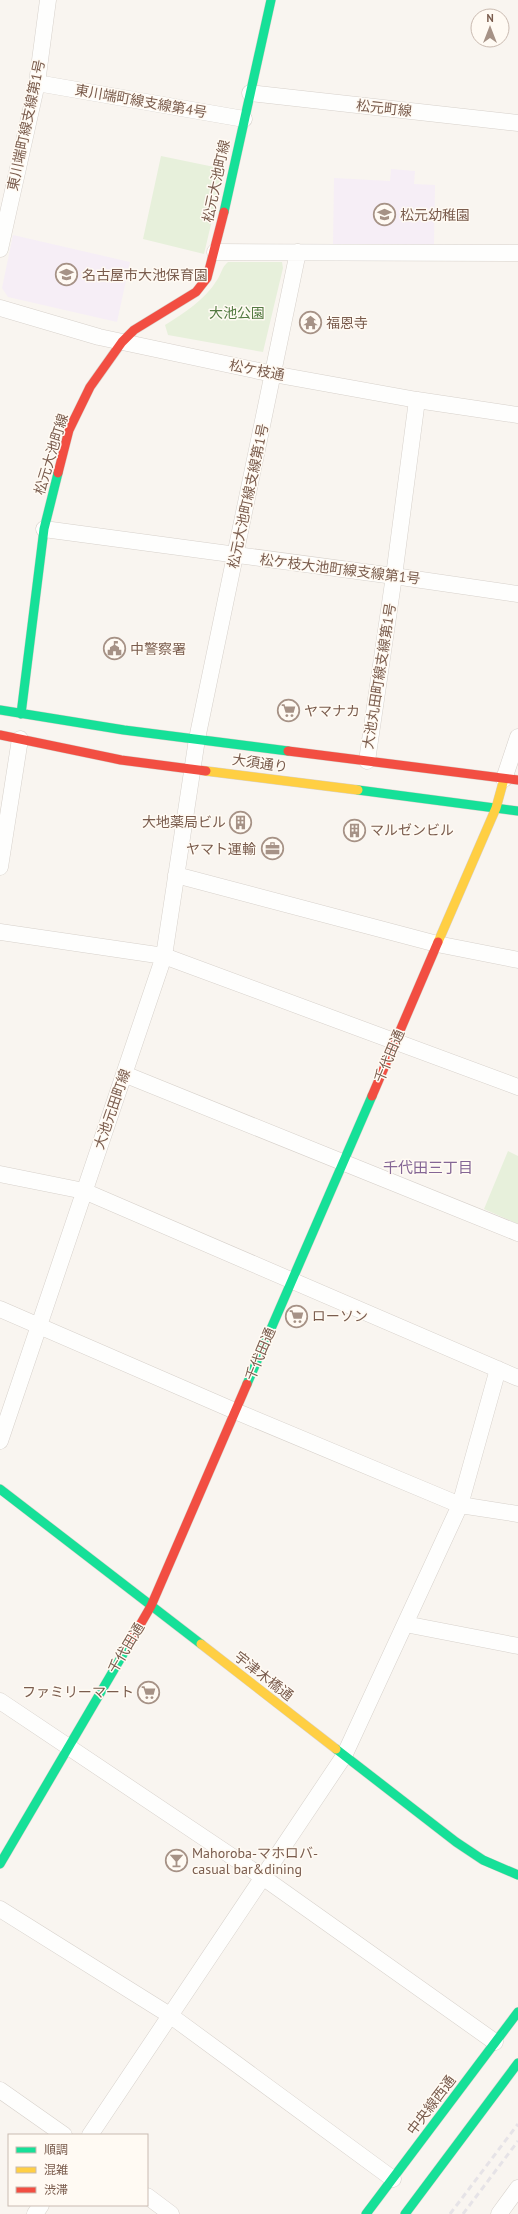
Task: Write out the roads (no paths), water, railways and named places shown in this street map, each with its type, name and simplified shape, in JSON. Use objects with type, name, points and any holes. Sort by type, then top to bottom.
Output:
[{"type":"street","name":"東川端町線支線第1号","points":[[0,249],[37,83],[48,0]]},
{"type":"street","name":"松元大池町線","points":[[20,714],[44,529],[69,430],[90,386],[122,342],[134,330],[196,292],[207,278],[215,252],[271,0]]},
{"type":"street","name":"東川端町線支線第4号","points":[[37,83],[244,119]]},
{"type":"street","name":"松元町線","points":[[250,93],[518,123]]},
{"type":"street","points":[[215,252],[518,253]]},
{"type":"street","name":"松元大池町線支線第1号","points":[[192,769],[298,252]]},
{"type":"street","name":"松ケ枝通","points":[[0,308],[122,342],[273,374],[417,400],[518,414]]},
{"type":"street","name":"大池丸田町線支線第1号","points":[[367,761],[394,576],[417,400]]},
{"type":"street","name":"松ケ枝大池町線支線第1号","points":[[44,529],[518,594]]},
{"type":"street","name":"大須通り","points":[[0,710],[197,739],[511,779]]},
{"type":"street","name":"大須通り","points":[[0,736],[121,760],[518,811]]},
{"type":"street","points":[[511,779],[518,738]]},
{"type":"street","points":[[0,867],[20,739]]},
{"type":"street","name":"大池元田町線","points":[[0,1441],[164,956],[192,769]]},
{"type":"street","name":"千代田通","points":[[0,1864],[151,1606],[496,808],[511,779]]},
{"type":"street","points":[[176,875],[437,944],[518,960]]},
{"type":"street","points":[[0,932],[164,956],[518,1087]]},
{"type":"street","points":[[124,1074],[518,1233]]},
{"type":"street","points":[[0,1174],[84,1191],[518,1378]]},
{"type":"street","points":[[0,1309],[234,1411],[460,1505],[518,1514]]},
{"type":"street","points":[[91,2134],[264,1878],[344,1756],[460,1505],[498,1369]]},
{"type":"street","name":"宇津木橋通","points":[[0,1489],[456,1842],[483,1860],[518,1875]]},
{"type":"street","points":[[405,1624],[518,1646]]},
{"type":"street","points":[[0,1701],[264,1878],[495,2042]]},
{"type":"street","points":[[0,1909],[171,2016],[393,2179]]},
{"type":"street","name":"中央線西通","points":[[366,2214],[518,2012]]},
{"type":"street","points":[[404,2214],[518,2063]]},
{"type":"street","points":[[0,2090],[63,2134]]},
{"type":"street","points":[[499,2214],[518,2188]]},
{"type":"street","points":[[148,2197],[171,2214]]},
{"type":"railway","points":[[450,2214],[518,2124]]},
{"type":"railway","points":[[463,2214],[518,2141]]},
{"type":"place","name":"松元幼稚園","points":[[384,215]]},
{"type":"place","name":"名古屋市大池保育園","points":[[66,275]]},
{"type":"place","name":"福恩寺","points":[[311,323]]},
{"type":"place","name":"中警察署","points":[[115,649]]},
{"type":"place","name":"ヤマナカ","points":[[288,711]]},
{"type":"place","name":"大地薬局ビル","points":[[241,822]]},
{"type":"place","name":"マルゼンビル","points":[[354,830]]},
{"type":"place","name":"ヤマト運輸","points":[[272,849]]},
{"type":"place","name":"ローソン","points":[[296,1316]]},
{"type":"place","name":"ファミリーマート","points":[[149,1692]]},
{"type":"place","name":"Mahoroba-マホロバ- casual bar&dining","points":[[177,1861]]},
{"type":"district","name":"千代田三丁目","points":[[428,1168]]},
{"type":"park label","name":"大池公園","points":[[237,313]]}]
